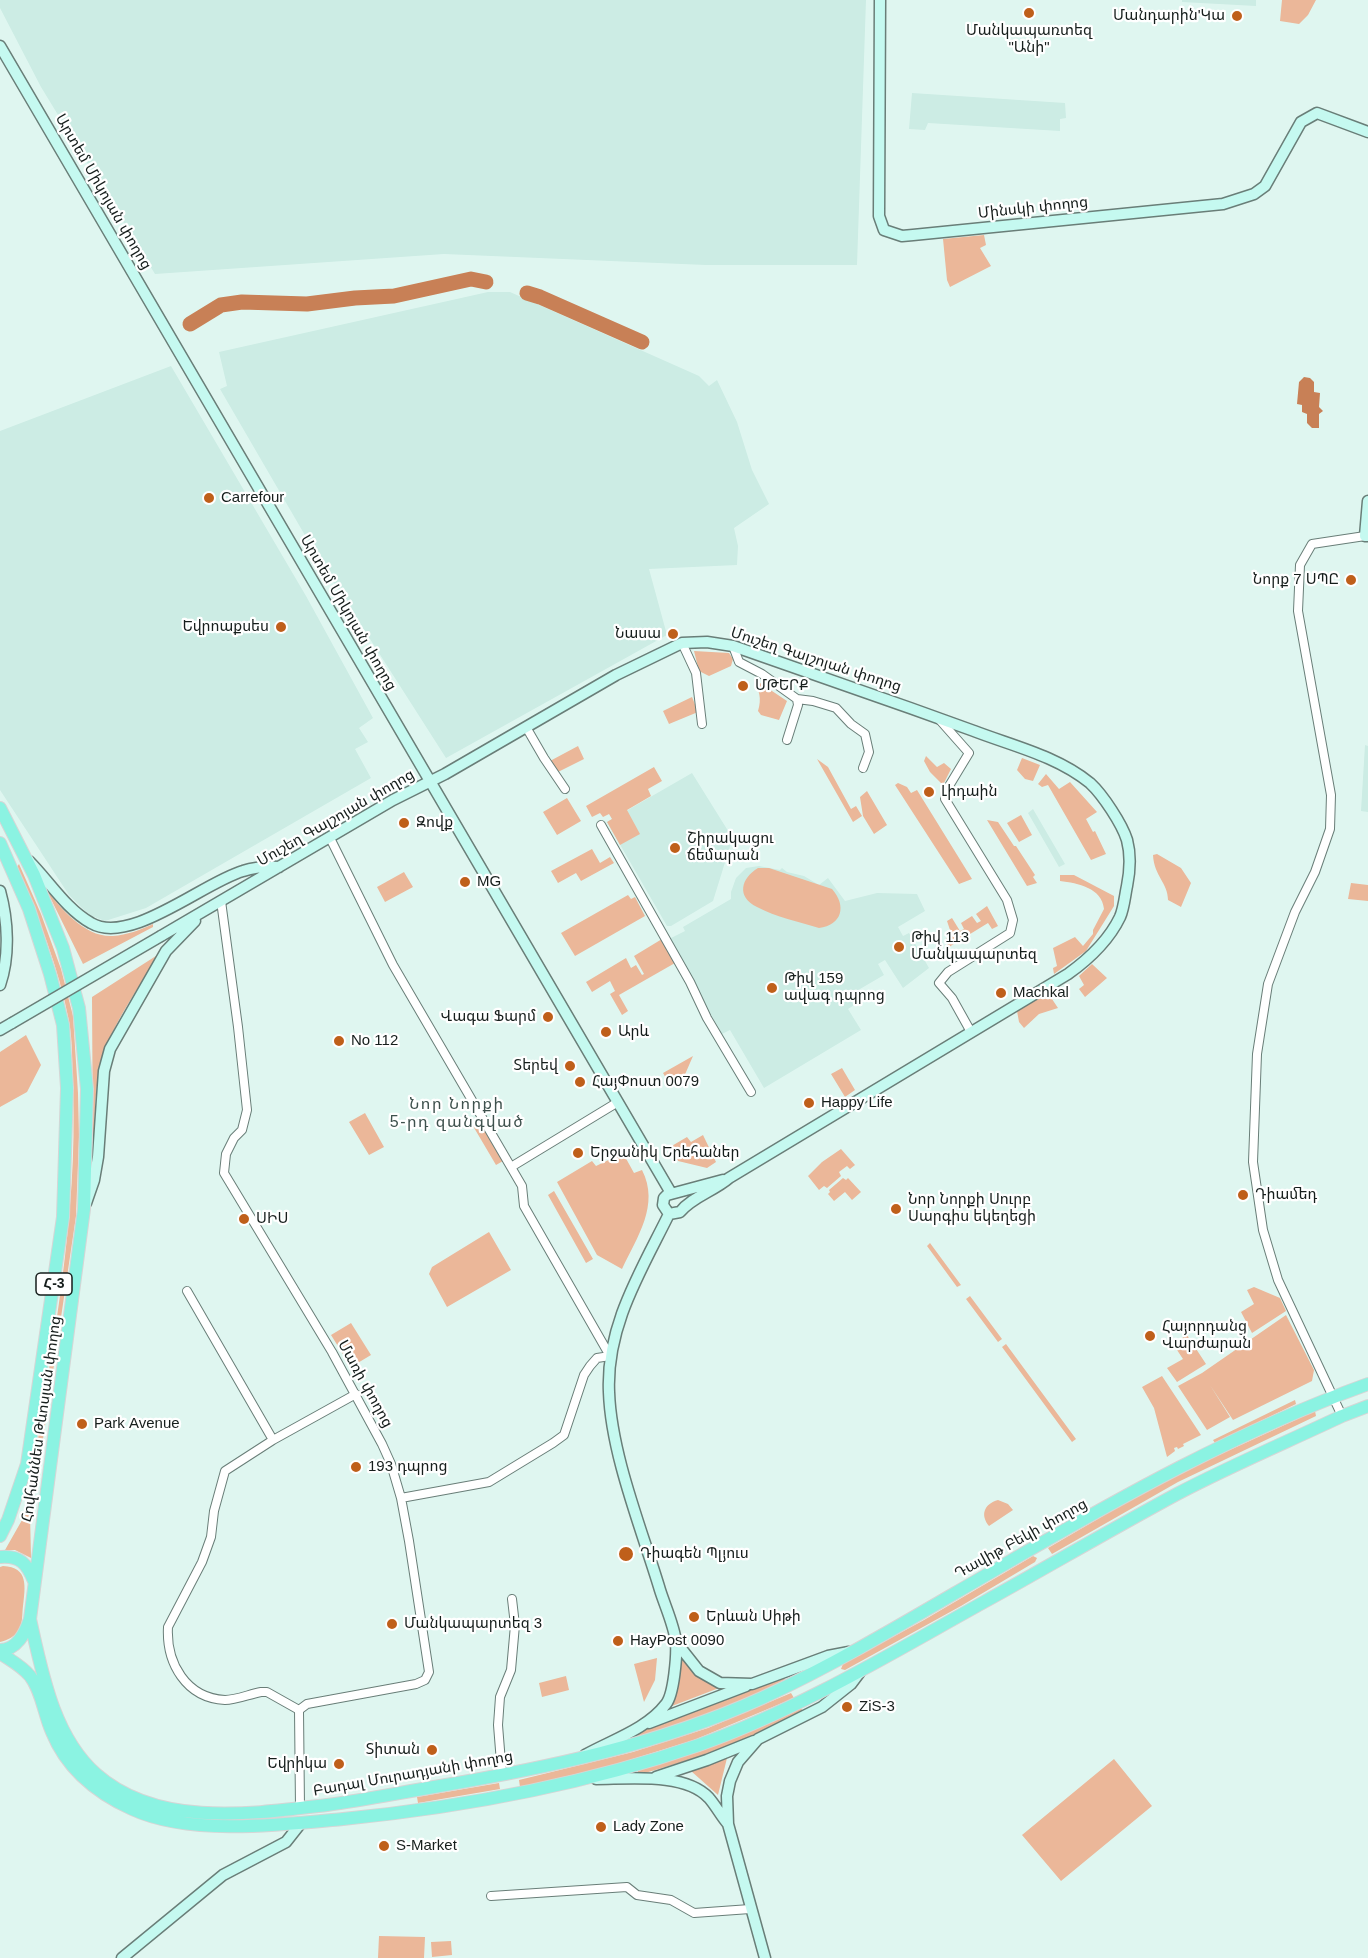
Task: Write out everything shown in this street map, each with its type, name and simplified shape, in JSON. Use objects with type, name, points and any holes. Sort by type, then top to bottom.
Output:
[{"type":"main road","name":"Մինսկի փողոց","points":[[880,0],[879,216],[884,230],[894,234],[913,235],[1223,204],[1254,194],[1265,186],[1301,122],[1317,113],[1368,132]]},
{"type":"main road","name":"Արտեմ Միկոյան փողոց","points":[[0,46],[199,383],[389,714],[431,781],[618,1102],[674,1193]]},
{"type":"main road","points":[[1366,536],[1368,501]]},
{"type":"main road","name":"Մուշեղ Գալշոյան փողոց","points":[[0,1030],[330,837],[616,675],[682,643],[707,642],[733,646],[938,717],[1049,759],[1077,773],[1092,786],[1113,814],[1127,840],[1129,858],[1129,876],[1120,916],[1101,945],[1068,974],[684,1207]]},
{"type":"main road","name":"Հովհաննես Թևոսյան փողոց","points":[[0,808],[25,857],[63,948],[79,1008],[87,1089],[84,1209],[30,1619]]},
{"type":"main road","name":"Հովհաննես Թևոսյան փողոց","points":[[0,843],[29,909],[50,974],[63,1025],[67,1088],[63,1217],[31,1440],[27,1464],[8,1520],[0,1536]]},
{"type":"main road","points":[[25,857],[75,912],[92,924],[106,928],[136,924],[240,871],[264,866],[279,867]]},
{"type":"main road","points":[[0,891],[6,915],[6,945],[0,985]]},
{"type":"main road","points":[[84,1209],[94,1180],[98,1157],[104,1071],[110,1049],[166,951],[204,912]]},
{"type":"main road","name":"Մուշեղ Գալշոյան փողոց","points":[[674,1193],[729,1178]]},
{"type":"main road","points":[[674,1193],[684,1200],[684,1207],[676,1214],[669,1214],[664,1209],[664,1198],[674,1193]]},
{"type":"main road","points":[[638,1727],[667,1703],[673,1688],[676,1642],[622,1467],[614,1432],[609,1392],[610,1356],[620,1317],[636,1278],[669,1214]]},
{"type":"main road","name":"Դավիթ Բեկի փողոց","points":[[693,1726],[763,1697],[852,1651],[1170,1473],[1307,1407],[1368,1384]]},
{"type":"main road","points":[[831,1662],[828,1669],[829,1675],[834,1680],[841,1681],[1180,1492],[1368,1406]]},
{"type":"main road","points":[[1035,1547],[1047,1555],[1048,1567]]},
{"type":"main road","points":[[0,1557],[8,1556],[19,1559],[28,1567],[34,1582]]},
{"type":"main road","points":[[0,1651],[17,1643],[23,1637],[30,1619]]},
{"type":"main road","name":"Բադալ Մուրադյանի փողոց","points":[[30,1619],[48,1691],[63,1730],[78,1754],[94,1772],[115,1789],[139,1800],[179,1811],[214,1813],[300,1808],[375,1799],[502,1775],[634,1745],[693,1726]]},
{"type":"main road","points":[[676,1642],[699,1671],[720,1683],[752,1684]]},
{"type":"main road","name":"Բադալ Մուրադյանի փողոց","points":[[0,1651],[33,1679],[52,1734],[76,1771],[92,1786],[113,1800],[151,1817],[216,1826],[301,1823],[415,1812],[507,1797],[590,1779],[700,1744],[774,1714],[841,1681]]},
{"type":"main road","points":[[582,1756],[638,1727],[828,1656],[852,1651]]},
{"type":"main road","points":[[653,1779],[758,1739],[822,1707],[851,1684],[862,1670]]},
{"type":"main road","points":[[758,1739],[738,1762],[726,1796],[728,1824],[765,1958]]},
{"type":"main road","points":[[502,1775],[511,1785],[507,1797]]},
{"type":"main road","points":[[590,1779],[653,1779],[680,1782],[695,1788],[709,1798],[728,1824]]},
{"type":"main road","points":[[412,1791],[407,1802],[415,1812]]},
{"type":"main road","points":[[122,1958],[223,1875],[286,1842],[301,1823]]},
{"type":"street","points":[[1342,1416],[1278,1280],[1263,1230],[1253,1162],[1257,1054],[1268,984],[1295,912],[1315,872],[1330,829],[1331,795],[1298,611],[1300,565],[1312,544],[1366,536]]},
{"type":"street","points":[[682,643],[696,673],[702,724]]},
{"type":"street","points":[[733,646],[739,662],[762,674],[797,699],[836,708],[850,724],[865,734],[869,752],[863,768]]},
{"type":"street","points":[[787,740],[798,705],[797,699]]},
{"type":"street","points":[[938,717],[969,753],[946,791],[945,800],[1007,900],[1013,920],[1010,933],[948,972],[939,983],[952,998],[971,1032]]},
{"type":"street","points":[[526,727],[566,789]]},
{"type":"street","points":[[600,825],[690,982],[707,1018],[752,1092]]},
{"type":"street","points":[[330,837],[393,965],[522,1186],[524,1206],[610,1356],[597,1358],[584,1375],[564,1435],[553,1443],[489,1482],[401,1498]]},
{"type":"street","name":"Մառի փողոց","points":[[221,902],[247,1110],[242,1130],[234,1138],[226,1154],[224,1173],[356,1394],[382,1444],[401,1498],[429,1672],[425,1680],[416,1684],[307,1704],[299,1710]]},
{"type":"street","points":[[511,1167],[618,1102]]},
{"type":"street","points":[[187,1291],[273,1440]]},
{"type":"street","points":[[300,1808],[299,1710],[267,1692],[226,1700],[204,1696],[193,1690],[183,1680],[174,1661],[168,1638],[168,1627],[202,1562],[211,1537],[214,1511],[225,1472],[273,1440],[356,1394]]},
{"type":"street","points":[[502,1775],[498,1725],[500,1697],[511,1670],[515,1625],[512,1599]]},
{"type":"street","points":[[491,1896],[627,1887],[637,1895],[671,1900],[694,1913],[750,1909]]},
{"type":"shaded area","points":[[0,0],[866,0],[857,265],[706,265],[444,254],[155,274],[41,87],[0,8]]},
{"type":"shaded area","points":[[1182,0],[1256,0],[1256,6],[1182,2]]},
{"type":"shaded area","points":[[1282,0],[1316,0],[1308,15],[1299,24],[1280,21]]},
{"type":"shaded area","points":[[912,93],[1065,103],[1066,118],[1060,119],[1060,131],[928,123],[925,130],[909,129]]},
{"type":"shaded area","points":[[984,235],[986,245],[980,248],[991,266],[950,287],[947,280],[943,239]]},
{"type":"shaded area","points":[[488,292],[510,292],[699,376],[709,386],[717,380],[737,422],[752,470],[769,504],[734,528],[738,546],[737,565],[649,569],[667,635],[446,758],[317,556],[220,389],[227,386],[219,352]]},
{"type":"shaded area","points":[[171,366],[306,596],[373,718],[359,728],[368,742],[355,749],[371,778],[146,908],[105,921],[89,915],[69,895],[0,790],[0,431]]},
{"type":"shaded area","points":[[1304,377],[1314,382],[1314,392],[1320,393],[1319,407],[1323,411],[1319,414],[1319,428],[1312,428],[1307,423],[1307,414],[1302,412],[1302,405],[1297,404],[1299,382]]},
{"type":"shaded area","points":[[694,651],[729,653],[733,659],[731,666],[709,676],[699,671]]},
{"type":"shaded area","points":[[754,679],[787,701],[779,720],[761,715],[758,711],[760,702]]},
{"type":"shaded area","points":[[692,697],[698,712],[669,724],[663,711]]},
{"type":"shaded area","points":[[1365,745],[1368,746],[1368,812],[1361,811]]},
{"type":"shaded area","points":[[578,746],[584,759],[556,773],[550,761]]},
{"type":"shaded area","points":[[926,756],[937,767],[944,763],[951,769],[943,785],[930,772],[924,761]]},
{"type":"shaded area","points":[[1022,758],[1040,765],[1033,781],[1025,779],[1017,770]]},
{"type":"shaded area","points":[[817,759],[828,767],[851,809],[856,806],[862,816],[853,822]]},
{"type":"shaded area","points":[[654,767],[662,781],[648,789],[651,796],[627,810],[640,834],[620,845],[607,822],[612,819],[609,814],[603,817],[600,813],[592,817],[586,806]]},
{"type":"shaded area","name":"Շիրակացու ճեմարան","points":[[692,773],[732,840],[713,901],[671,926],[667,926],[607,822]]},
{"type":"shaded area","points":[[1046,774],[1059,789],[1070,782],[1097,812],[1086,819],[1093,832],[1095,831],[1106,854],[1091,860],[1048,785],[1042,787],[1038,784]]},
{"type":"shaded area","points":[[898,783],[907,787],[911,793],[917,790],[972,879],[959,884],[895,785]]},
{"type":"shaded area","points":[[867,791],[887,825],[874,834],[863,816],[860,797]]},
{"type":"shaded area","points":[[567,798],[581,821],[557,835],[543,812]]},
{"type":"shaded area","points":[[1033,809],[1065,864],[1059,867],[1028,813]]},
{"type":"shaded area","points":[[1021,815],[1032,835],[1019,842],[1007,823]]},
{"type":"shaded area","points":[[987,820],[998,822],[1035,875],[1033,877],[1037,883],[1027,886]]},
{"type":"shaded area","points":[[592,849],[600,863],[610,857],[614,863],[581,881],[576,873],[558,883],[551,871]]},
{"type":"shaded area","points":[[1157,854],[1181,868],[1191,883],[1181,907],[1168,900],[1166,889],[1154,862],[1153,855]]},
{"type":"shaded area","points":[[19,864],[41,914],[61,969],[73,1016],[78,1093],[76,1216],[38,1473],[33,1472],[62,1281],[72,1185],[72,1055],[69,1021],[60,981],[17,867]]},
{"type":"shaded area","points":[[759,866],[780,870],[782,868],[787,872],[804,876],[819,885],[828,878],[845,901],[877,893],[917,894],[925,911],[898,927],[903,936],[909,933],[929,968],[903,988],[885,960],[878,964],[884,975],[860,989],[865,998],[848,1009],[861,1030],[764,1088],[730,1030],[722,1034],[669,939],[685,931],[683,927],[731,899],[736,878],[746,868]]},
{"type":"shaded area","points":[[758,868],[769,868],[832,889],[837,895],[841,908],[837,919],[819,928],[772,914],[750,903],[743,888],[748,877]]},
{"type":"shaded area","points":[[404,872],[413,887],[385,902],[377,887]]},
{"type":"shaded area","points":[[1060,875],[1074,875],[1114,896],[1114,906],[1086,951],[1054,974],[1053,968],[1057,966],[1053,948],[1075,937],[1083,946],[1093,934],[1104,909],[1099,896],[1094,891],[1081,885],[1060,881]]},
{"type":"shaded area","points":[[1351,883],[1368,885],[1368,901],[1348,899]]},
{"type":"shaded area","points":[[46,889],[75,921],[93,932],[113,936],[133,932],[153,924],[153,927],[83,964]]},
{"type":"shaded area","points":[[628,895],[631,899],[635,897],[645,916],[575,956],[561,933]]},
{"type":"shaded area","points":[[987,906],[998,926],[992,929],[988,923],[949,947],[945,940],[951,933],[947,921],[952,918],[960,931],[964,929],[961,923],[972,916],[977,923],[981,921],[976,914]]},
{"type":"shaded area","points":[[662,939],[675,963],[619,995],[628,1011],[622,1015],[610,994],[615,991],[610,981],[592,992],[586,982],[626,958],[631,968],[636,965],[642,975],[644,974],[634,956]]},
{"type":"shaded area","points":[[159,954],[119,1020],[106,1047],[99,1072],[96,1097],[93,1161],[92,997]]},
{"type":"shaded area","points":[[1092,964],[1107,978],[1085,997],[1079,989],[1084,985],[1079,976]]},
{"type":"shaded area","points":[[1048,993],[1058,1008],[1039,1014],[1024,1028],[1019,1022],[1017,1011]]},
{"type":"shaded area","points":[[26,1035],[41,1065],[27,1092],[0,1107],[0,1052]]},
{"type":"shaded area","points":[[693,1056],[680,1086],[676,1081],[670,1085],[663,1073]]},
{"type":"shaded area","points":[[842,1068],[855,1090],[845,1097],[831,1074]]},
{"type":"shaded area","points":[[365,1113],[384,1147],[369,1155],[349,1122]]},
{"type":"shaded area","points":[[481,1122],[503,1161],[496,1165],[473,1126]]},
{"type":"shaded area","points":[[703,1135],[716,1162],[707,1168],[678,1161],[670,1147],[687,1137],[691,1142]]},
{"type":"shaded area","points":[[841,1149],[855,1165],[850,1169],[847,1166],[839,1172],[841,1176],[827,1188],[824,1186],[819,1190],[808,1176],[822,1162]]},
{"type":"shaded area","points":[[623,1153],[634,1173],[642,1170],[649,1196],[648,1208],[640,1233],[622,1269],[597,1255],[557,1182],[592,1161],[596,1166]]},
{"type":"shaded area","points":[[843,1178],[846,1180],[848,1178],[861,1192],[852,1200],[845,1192],[834,1201],[828,1194],[829,1190]]},
{"type":"shaded area","points":[[554,1191],[593,1259],[586,1263],[548,1195]]},
{"type":"shaded area","points":[[489,1232],[511,1270],[447,1307],[429,1274],[432,1267]]},
{"type":"shaded area","points":[[930,1243],[961,1285],[957,1287],[927,1246]]},
{"type":"shaded area","points":[[1254,1287],[1280,1298],[1286,1311],[1252,1333],[1241,1312],[1254,1304],[1247,1290]]},
{"type":"shaded area","points":[[970,1296],[1002,1339],[998,1342],[966,1299]]},
{"type":"shaded area","points":[[1286,1315],[1314,1370],[1312,1381],[1233,1420],[1210,1385],[1230,1417],[1207,1430],[1178,1386],[1202,1373]]},
{"type":"shaded area","points":[[351,1323],[371,1355],[351,1367],[331,1335]]},
{"type":"shaded area","points":[[1187,1335],[1206,1364],[1177,1382],[1167,1368],[1183,1359],[1173,1344]]},
{"type":"shaded area","points":[[1006,1344],[1076,1439],[1072,1442],[1002,1347]]},
{"type":"shaded area","points":[[1162,1376],[1201,1435],[1178,1449],[1174,1448],[1175,1451],[1167,1457],[1154,1408],[1142,1387]]},
{"type":"shaded area","points":[[1295,1400],[1296,1404],[1215,1443],[1213,1440]]},
{"type":"shaded area","points":[[1315,1411],[1316,1416],[1178,1482],[1052,1554],[1048,1548],[1132,1499],[1208,1460]]},
{"type":"shaded area","points":[[998,1500],[1008,1504],[1013,1510],[989,1526],[984,1514],[985,1510],[989,1504]]},
{"type":"shaded area","points":[[26,1513],[30,1514],[31,1558],[15,1550],[5,1550]]},
{"type":"shaded area","points":[[1033,1556],[1037,1558],[1035,1562],[961,1606],[845,1670],[841,1669],[843,1664]]},
{"type":"shaded area","points":[[0,1567],[11,1567],[21,1574],[24,1579],[24,1592],[20,1627],[13,1636],[0,1642]]},
{"type":"shaded area","points":[[680,1654],[719,1688],[672,1706],[678,1683]]},
{"type":"shaded area","points":[[657,1658],[655,1680],[644,1702],[634,1664]]},
{"type":"shaded area","points":[[566,1676],[569,1690],[542,1697],[539,1683]]},
{"type":"shaded area","points":[[783,1676],[786,1682],[720,1710],[635,1738],[634,1735],[649,1727]]},
{"type":"shaded area","points":[[791,1693],[794,1698],[694,1740],[607,1767],[520,1787],[519,1780],[633,1752],[708,1728]]},
{"type":"shaded area","points":[[801,1708],[804,1713],[743,1740],[638,1775],[638,1771]]},
{"type":"shaded area","points":[[727,1758],[718,1795],[691,1771]]},
{"type":"shaded area","points":[[1114,1759],[1152,1806],[1061,1881],[1022,1835]]},
{"type":"shaded area","points":[[499,1783],[500,1789],[418,1803],[417,1797]]},
{"type":"shaded area","points":[[379,1936],[425,1937],[424,1958],[378,1958]]},
{"type":"shaded area","points":[[451,1941],[452,1955],[432,1957],[431,1942]]},
{"type":"waterway","points":[[190,324],[221,305],[242,302],[307,304],[394,296],[471,279],[486,282]]},
{"type":"waterway","points":[[527,293],[642,342]]},
{"type":"place","name":"Մանկապառտեզ \"Անի\"","points":[[1029,13]]},
{"type":"place","name":"Մանդարին'Կա","points":[[1237,16]]},
{"type":"place","name":"Carrefour","points":[[209,498]]},
{"type":"place","name":"Նորք 7 ՍՊԸ","points":[[1351,580]]},
{"type":"place","name":"Եվրոաքսես","points":[[281,627]]},
{"type":"place","name":"Նասա","points":[[673,634]]},
{"type":"place","name":"ՄԹԵՐՔ","points":[[743,686]]},
{"type":"place","name":"Լիդաին","points":[[929,792]]},
{"type":"place","name":"Զովք","points":[[404,823]]},
{"type":"place","name":"Շիրակացու ճեմարան","points":[[675,848]]},
{"type":"place","name":"MG","points":[[465,882]]},
{"type":"place","name":"Թիվ 113 Մանկապարտեզ","points":[[899,947]]},
{"type":"place","name":"Թիվ 159 ավագ դպրոց","points":[[772,988]]},
{"type":"place","name":"Machkal","points":[[1001,993]]},
{"type":"place","name":"Վագա Ֆարմ","points":[[548,1017]]},
{"type":"place","name":"Արև","points":[[606,1032]]},
{"type":"place","name":"No 112","points":[[339,1041]]},
{"type":"place","name":"Տերեվ","points":[[570,1066]]},
{"type":"place","name":"ՀայՓոստ 0079","points":[[580,1082]]},
{"type":"place","name":"Happy Life","points":[[809,1103]]},
{"type":"place","name":"Երջանիկ Երեհաներ","points":[[578,1153]]},
{"type":"place","name":"Դիամեդ","points":[[1243,1195]]},
{"type":"place","name":"Նոր Նորքի Սուրբ Սարգիս եկեղեցի","points":[[896,1209]]},
{"type":"place","name":"ՍԻՍ","points":[[244,1219]]},
{"type":"place","name":"Հայորդանց Վարժարան","points":[[1150,1336]]},
{"type":"place","name":"Park Avenue","points":[[82,1424]]},
{"type":"place","name":"193 դպրոց","points":[[356,1467]]},
{"type":"place","name":"Դիագեն Պլյուս","points":[[626,1554]]},
{"type":"place","name":"Երևան Սիթի","points":[[694,1617]]},
{"type":"place","name":"Մանկապարտեզ 3","points":[[392,1624]]},
{"type":"place","name":"HayPost 0090","points":[[618,1641]]},
{"type":"place","name":"ZiS-3","points":[[847,1707]]},
{"type":"place","name":"Տիտան","points":[[432,1750]]},
{"type":"place","name":"Եվրիկա","points":[[339,1764]]},
{"type":"place","name":"Lady Zone","points":[[601,1827]]},
{"type":"place","name":"S-Market","points":[[384,1846]]},
{"type":"district","name":"Նոր Նորքի 5-րդ զանգված","points":[[457,1114]]}]
